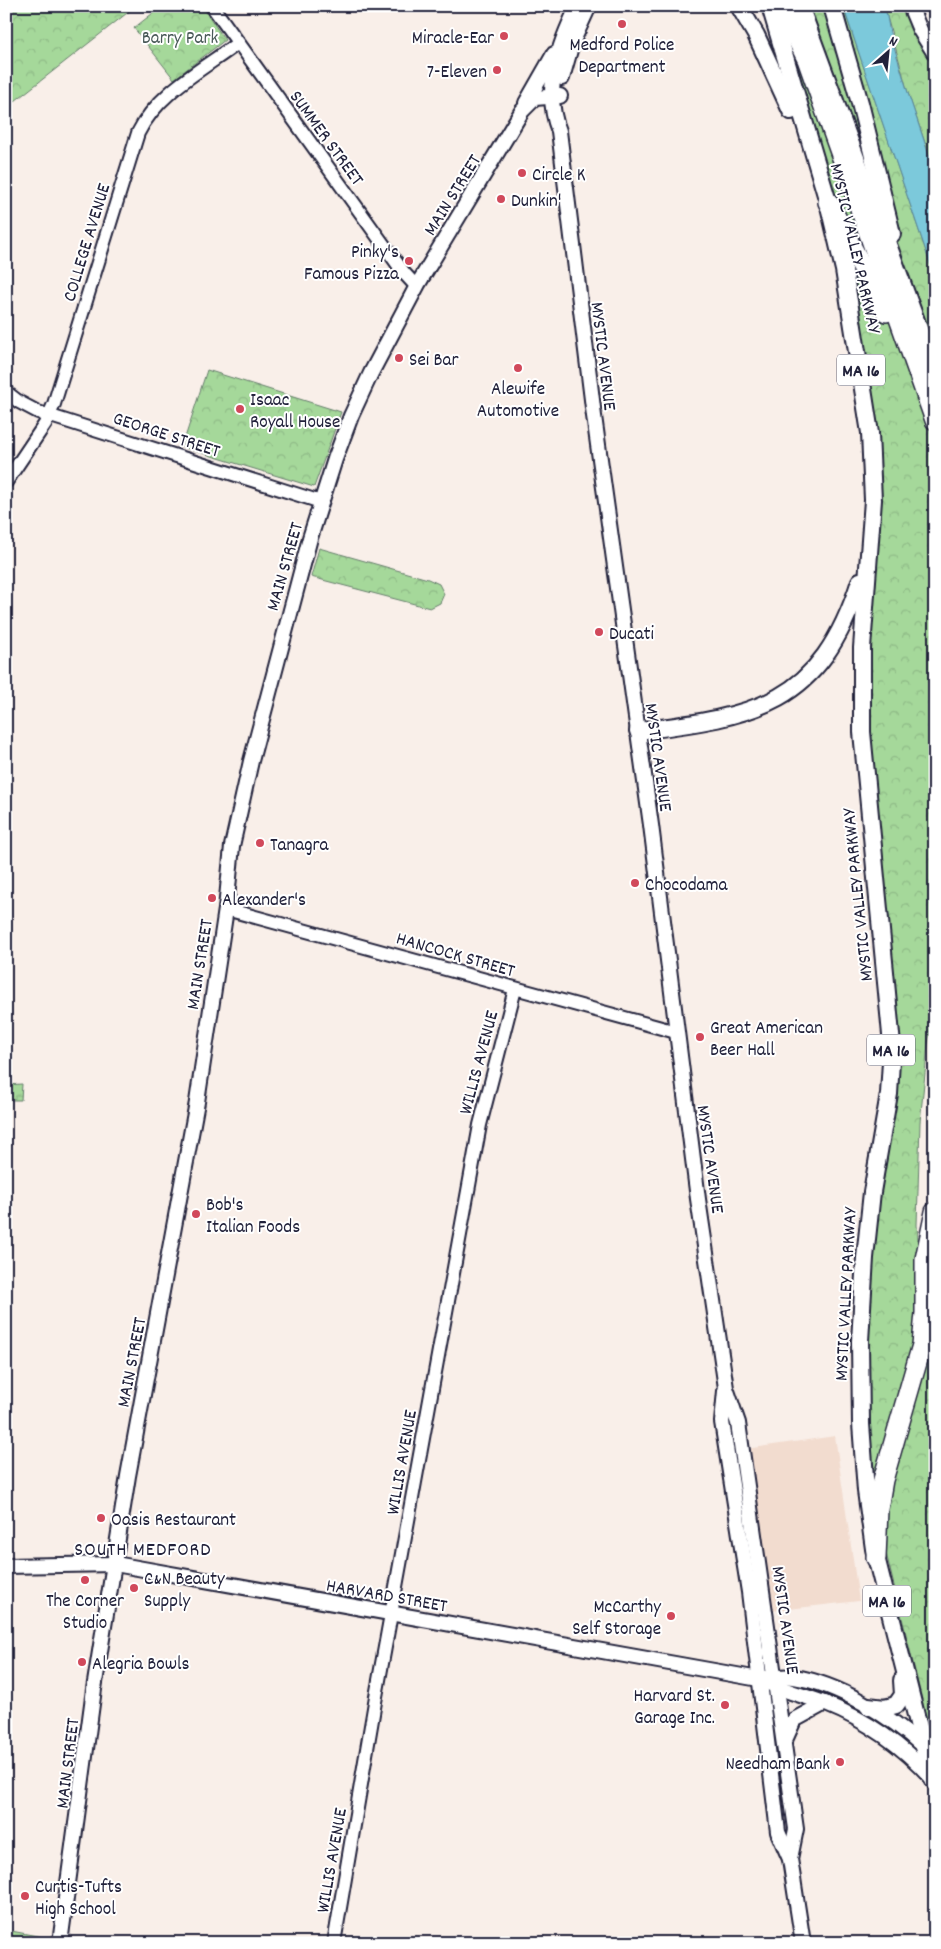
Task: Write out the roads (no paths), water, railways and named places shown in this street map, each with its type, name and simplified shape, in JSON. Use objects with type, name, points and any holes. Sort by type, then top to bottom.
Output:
[{"type":"highway","points":[[781,6],[807,59],[926,372],[934,419]]},
{"type":"highway","points":[[828,202],[926,372]]},
{"type":"highway","points":[[876,1558],[881,1488],[922,1345],[925,1312],[925,1259],[935,1212]]},
{"type":"highway","name":"MYSTIC VALLEY PARKWAY","points":[[929,1752],[933,1780]]},
{"type":"main road","points":[[522,111],[560,45],[578,6]]},
{"type":"main road","points":[[557,100],[569,52],[589,6]]},
{"type":"main road","points":[[740,6],[812,151]]},
{"type":"main road","name":"MYSTIC VALLEY PARKWAY","points":[[770,6],[828,202],[850,302],[868,417],[873,466],[862,648],[862,732],[892,1045],[888,1094],[870,1208],[861,1324],[860,1390],[864,1473],[876,1558],[929,1752]]},
{"type":"main road","name":"MYSTIC VALLEY PARKWAY","points":[[800,6],[904,290],[926,372]]},
{"type":"main road","points":[[832,6],[884,193],[904,290]]},
{"type":"main road","points":[[910,6],[920,30],[935,54]]},
{"type":"main road","points":[[557,100],[553,77],[560,45]]},
{"type":"main road","name":"MAIN STREET","points":[[60,1943],[94,1689],[128,1476],[198,1102],[226,909],[232,846],[251,760],[321,502],[335,459],[367,381],[417,287],[507,140],[522,111],[535,98],[557,100]]},
{"type":"main road","points":[[507,140],[529,111],[557,100]]},
{"type":"main road","name":"MYSTIC AVENUE","points":[[557,100],[559,131],[593,408],[638,731],[676,1032],[726,1388],[738,1423],[777,1682],[796,1829],[790,1859]]},
{"type":"main road","points":[[638,731],[704,722],[742,714],[773,700],[798,683],[828,653],[845,624],[863,573],[870,540]]},
{"type":"main road","name":"MYSTIC AVENUE","points":[[726,1388],[722,1422],[749,1592],[778,1832],[790,1859],[803,1943]]},
{"type":"main road","name":"HARVARD STREET","points":[[6,1566],[115,1564],[777,1682],[792,1676],[868,1706],[903,1729],[929,1752]]},
{"type":"main road","points":[[868,1706],[891,1708],[901,1699],[904,1688],[900,1672],[898,1643]]},
{"type":"main road","points":[[777,1682],[825,1704],[882,1734],[908,1755],[933,1780]]},
{"type":"main road","points":[[785,1744],[787,1733],[794,1720],[825,1704]]},
{"type":"street","name":"SUMMER STREET","points":[[212,6],[404,273],[417,287]]},
{"type":"street","name":"COLLEGE AVENUE","points":[[6,482],[49,415],[138,133],[146,117],[157,103],[179,85],[238,43]]},
{"type":"street","name":"GEORGE STREET","points":[[6,392],[19,402],[49,415],[321,502]]},
{"type":"street","name":"HANCOCK STREET","points":[[226,909],[676,1032]]},
{"type":"street","name":"WILLIS AVENUE","points":[[334,1943],[480,1125],[515,989]]},
{"type":"water","points":[[843,6],[885,6],[890,33],[935,173],[935,278]]},
{"type":"place","name":"Medford Police Department","points":[[622,24]]},
{"type":"place","name":"Miracle-Ear","points":[[504,36]]},
{"type":"place","name":"7-Eleven","points":[[497,70]]},
{"type":"place","name":"Circle K","points":[[522,173]]},
{"type":"place","name":"Dunkin'","points":[[501,199]]},
{"type":"place","name":"Pinky's Famous Pizza","points":[[409,261]]},
{"type":"place","name":"Sei Bar","points":[[399,358]]},
{"type":"place","name":"Alewife Automotive","points":[[518,368]]},
{"type":"place","name":"Isaac Royall House","points":[[240,409]]},
{"type":"place","name":"Ducati","points":[[599,632]]},
{"type":"place","name":"Tanagra","points":[[260,843]]},
{"type":"place","name":"Chocodama","points":[[635,883]]},
{"type":"place","name":"Alexander's","points":[[212,898]]},
{"type":"place","name":"Great American Beer Hall","points":[[700,1037]]},
{"type":"place","name":"Bob's Italian Foods","points":[[196,1214]]},
{"type":"place","name":"Oasis Restaurant","points":[[101,1518]]},
{"type":"place","name":"The Corner Studio","points":[[85,1580]]},
{"type":"place","name":"C&N Beauty Supply","points":[[134,1588]]},
{"type":"place","name":"McCarthy Self Storage","points":[[671,1616]]},
{"type":"place","name":"Alegria Bowls","points":[[82,1662]]},
{"type":"place","name":"Harvard St. Garage Inc.","points":[[725,1705]]},
{"type":"place","name":"Needham Bank","points":[[840,1762]]},
{"type":"place","name":"Curtis-Tufts High School","points":[[25,1896]]},
{"type":"district","name":"SOUTH MEDFORD","points":[[143,1548]]},
{"type":"park label","name":"Barry Park","points":[[180,36]]}]
